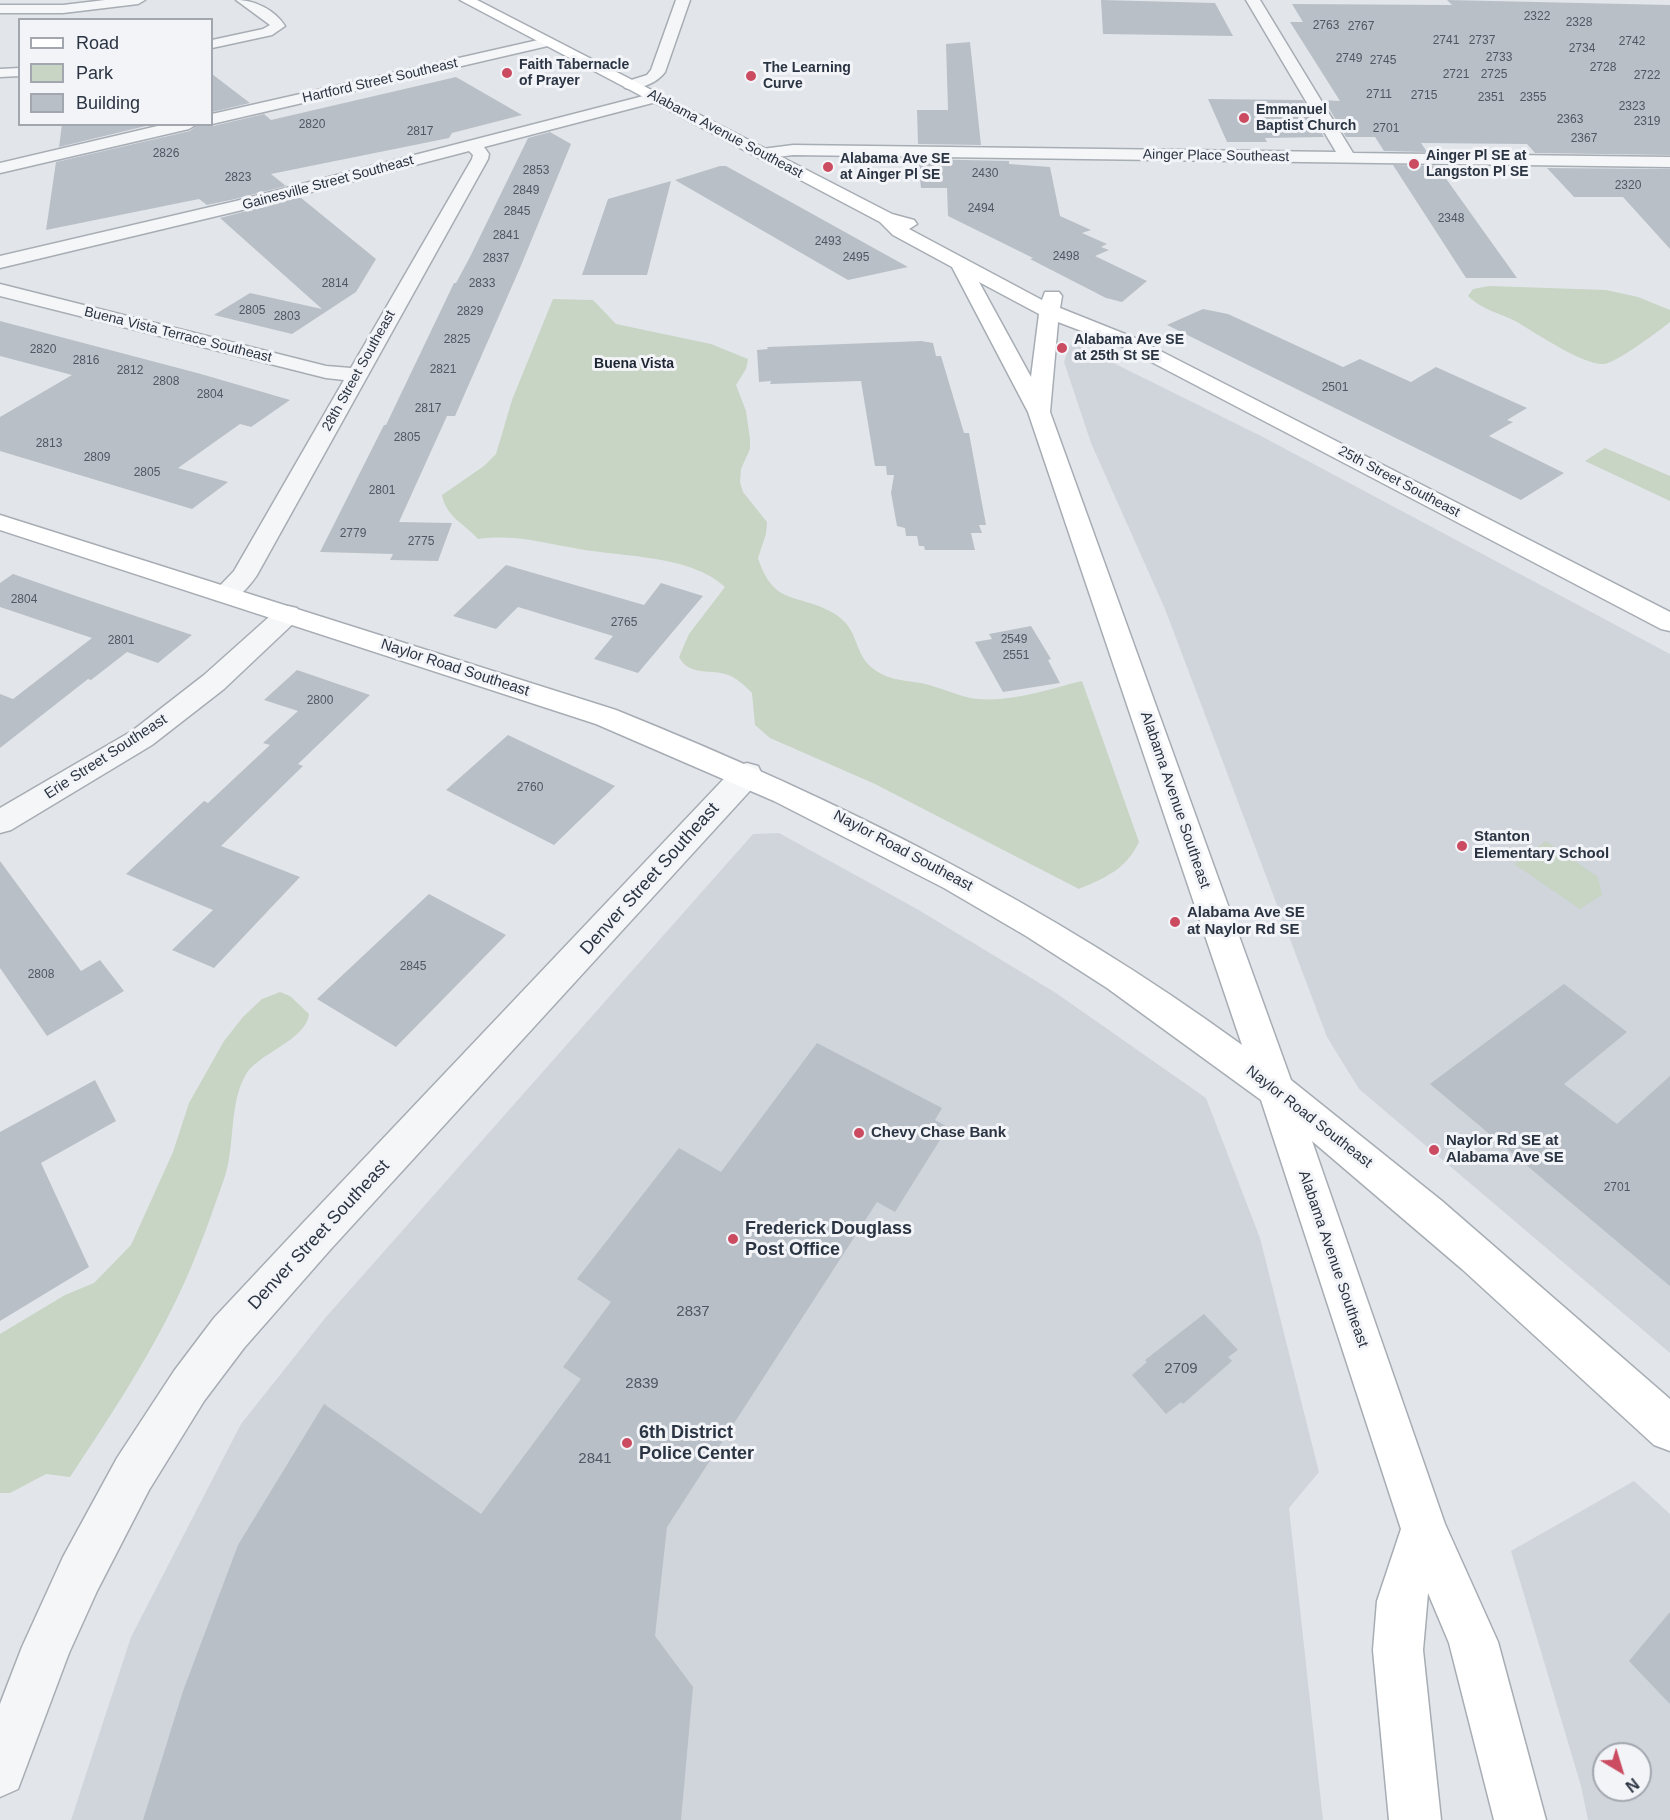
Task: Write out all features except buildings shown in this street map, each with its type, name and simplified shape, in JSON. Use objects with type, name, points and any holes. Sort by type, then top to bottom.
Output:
[{"type":"main road","name":"Alabama Avenue Southeast","points":[[467,0],[886,218],[915,226],[1051,303]]},
{"type":"main road","name":"Alabama Avenue Southeast","points":[[886,218],[899,231],[959,263],[1051,303]]},
{"type":"main road","name":"Alabama Avenue Southeast","points":[[959,263],[1039,412],[1276,1090],[1424,1529],[1473,1642],[1499,1733],[1520,1820]]},
{"type":"main road","name":"Alabama Avenue Southeast","points":[[1039,412],[1043,352],[1051,303]]},
{"type":"main road","name":"25th Street Southeast","points":[[1051,303],[1089,330],[1128,342],[1670,623]]},
{"type":"main road","name":"Naylor Road Southeast","points":[[0,522],[606,717],[747,774],[869,832],[998,902],[1136,990],[1276,1090],[1378,1171],[1670,1429]]},
{"type":"main road","points":[[1415,1820],[1398,1650],[1401,1601],[1424,1529]]},
{"type":"street","points":[[0,9],[56,10],[138,0]]},
{"type":"street","points":[[213,44],[267,32],[278,26],[275,21],[243,0]]},
{"type":"street","points":[[630,85],[652,78],[658,72],[683,0]]},
{"type":"street","points":[[1253,0],[1347,157]]},
{"type":"street","name":"Hartford Street Southeast","points":[[213,119],[548,42]]},
{"type":"street","points":[[0,73],[18,72]]},
{"type":"street","name":"Gainesville Street Southeast","points":[[0,262],[238,206],[655,98]]},
{"type":"street","points":[[0,168],[180,126]]},
{"type":"street","name":"28th Street Southeast","points":[[225,594],[244,575],[480,159],[481,154],[472,145]]},
{"type":"street","name":"Ainger Place Southeast","points":[[762,154],[793,150],[1670,162]]},
{"type":"street","name":"Buena Vista Terrace Southeast","points":[[0,290],[326,372],[357,375]]},
{"type":"street","name":"Erie Street Southeast","points":[[0,822],[142,738],[214,682],[288,614]]},
{"type":"street","name":"Denver Street Southeast","points":[[0,1771],[47,1647],[80,1574],[133,1474],[196,1377],[229,1333],[308,1246],[747,774]]},
{"type":"shaded area","name":"Stanton Elementary School","points":[[1071,342],[1263,437],[1670,654],[1670,1353],[1359,1089],[1327,1037],[1165,609],[1091,443],[1064,362]]},
{"type":"shaded area","points":[[779,833],[917,909],[1056,993],[1206,1098],[1260,1238],[1319,1472],[1289,1508],[1323,1820],[71,1820],[131,1637],[241,1424],[326,1317],[753,834]]},
{"type":"shaded area","points":[[1634,1481],[1670,1514],[1670,1820],[1588,1820],[1581,1786],[1511,1551]]},
{"type":"green space","points":[[1489,286],[1606,290],[1638,297],[1670,310],[1670,322],[1618,358],[1604,364],[1595,363],[1559,348],[1517,322],[1479,305],[1468,296],[1473,289]]},
{"type":"green space","points":[[553,299],[593,300],[616,324],[711,344],[748,359],[746,369],[736,385],[746,411],[750,439],[750,449],[741,469],[740,482],[743,492],[767,522],[766,534],[758,558],[764,574],[780,592],[822,607],[843,620],[865,660],[876,671],[894,679],[928,685],[978,699],[1018,697],[1082,681],[1139,842],[1122,866],[1079,889],[875,784],[770,738],[755,725],[752,693],[743,684],[725,674],[699,671],[688,667],[679,657],[689,634],[725,587],[711,577],[694,569],[656,559],[597,552],[517,538],[478,539],[457,520],[447,509],[442,495],[484,466],[496,454],[512,400]]},
{"type":"green space","points":[[1605,448],[1670,476],[1670,501],[1585,461]]},
{"type":"green space","points":[[1546,841],[1598,877],[1602,895],[1580,909],[1514,864]]},
{"type":"green space","points":[[280,992],[290,996],[309,1014],[306,1023],[291,1039],[260,1060],[245,1076],[236,1101],[230,1156],[223,1182],[184,1284],[155,1341],[70,1477],[46,1474],[10,1493],[0,1493],[0,1334],[65,1295],[94,1283],[131,1245],[173,1152],[189,1103],[224,1041],[243,1017],[262,999]]},
{"type":"place","name":"Faith Tabernacle of Prayer","points":[[507,73]]},
{"type":"place","name":"The Learning Curve","points":[[751,76]]},
{"type":"place","name":"Emmanuel Baptist Church","points":[[1244,118]]},
{"type":"place","name":"Ainger Pl SE at Langston Pl SE","points":[[1414,164]]},
{"type":"place","name":"Alabama Ave SE at Ainger Pl SE","points":[[828,167]]},
{"type":"place","name":"Alabama Ave SE at 25th St SE","points":[[1062,348]]},
{"type":"place","name":"Stanton Elementary School","points":[[1462,846]]},
{"type":"place","name":"Alabama Ave SE at Naylor Rd SE","points":[[1175,922]]},
{"type":"place","name":"Chevy Chase Bank","points":[[859,1133]]},
{"type":"place","name":"Naylor Rd SE at Alabama Ave SE","points":[[1434,1150]]},
{"type":"place","name":"Frederick Douglass Post Office","points":[[733,1239]]},
{"type":"place","name":"6th District Police Center","points":[[627,1443]]},
{"type":"district","name":"Buena Vista","points":[[634,364]]}]
